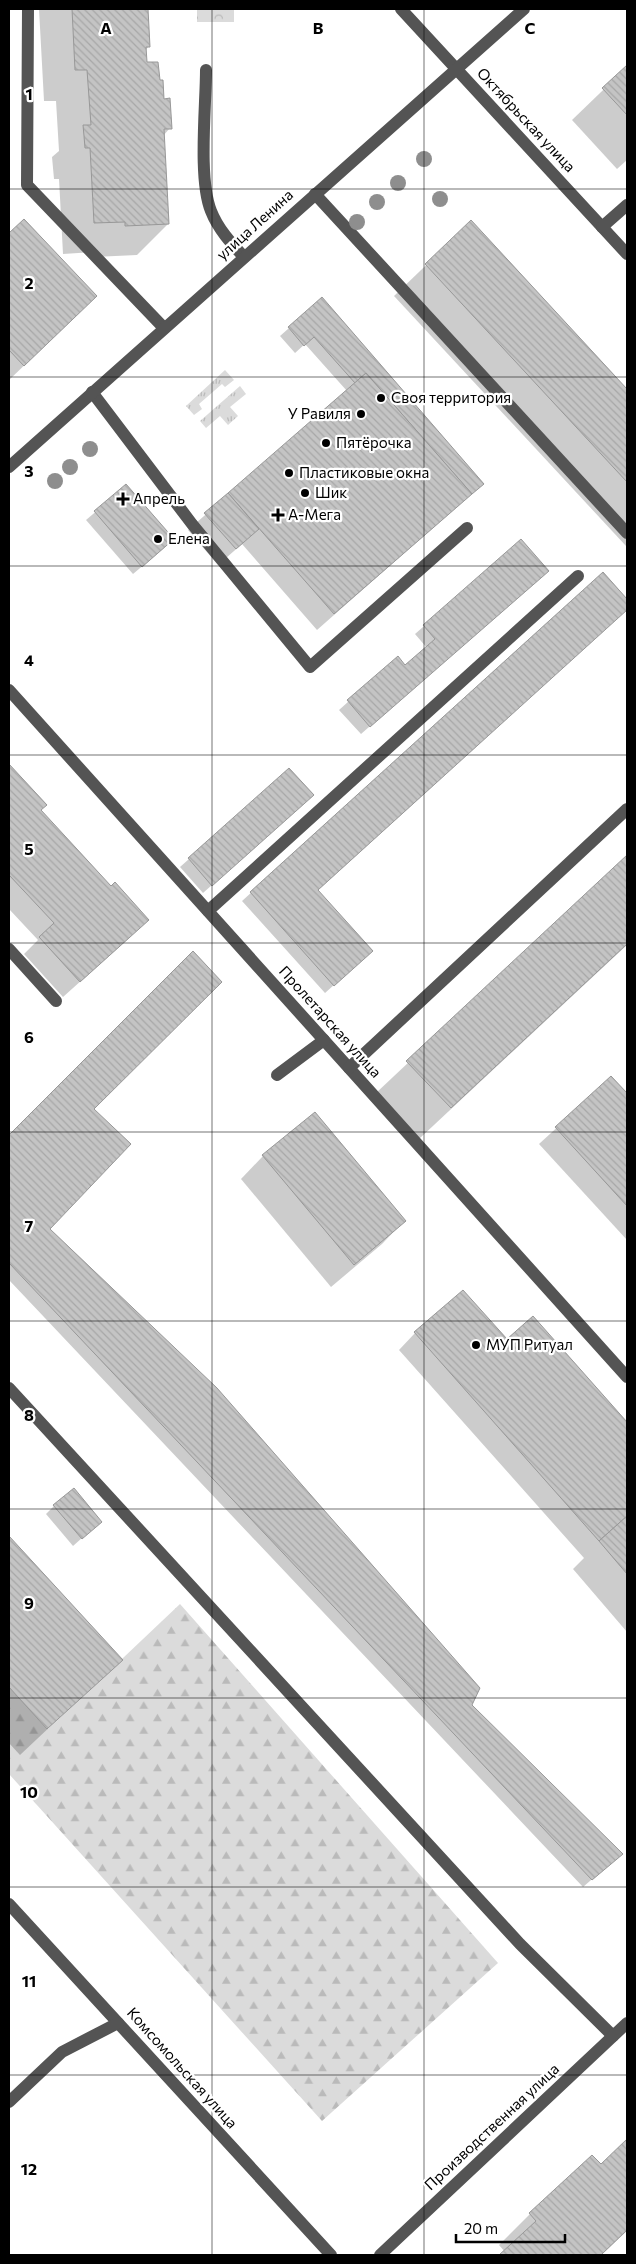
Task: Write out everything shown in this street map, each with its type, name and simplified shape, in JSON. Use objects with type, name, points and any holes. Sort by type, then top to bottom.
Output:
[{"type":"street","points":[[28,9],[27,185],[164,328]]},
{"type":"street","name":"Октябрьская улица","points":[[401,9],[627,254]]},
{"type":"street","name":"улица Ленина","points":[[9,467],[524,9]]},
{"type":"street","points":[[206,70],[205,184],[211,211],[227,240],[244,257]]},
{"type":"street","points":[[315,194],[627,533]]},
{"type":"street","points":[[602,227],[627,205]]},
{"type":"street","points":[[92,392],[192,524],[310,667],[467,528]]},
{"type":"street","points":[[208,911],[578,576]]},
{"type":"street","name":"Пролетарская улица","points":[[9,690],[627,1377]]},
{"type":"street","points":[[349,1068],[627,809]]},
{"type":"street","points":[[9,949],[56,1001]]},
{"type":"street","points":[[277,1075],[324,1040]]},
{"type":"street","points":[[9,1388],[520,1944],[613,2036]]},
{"type":"street","name":"Комсомольская улица","points":[[9,1904],[331,2255]]},
{"type":"street","points":[[9,2102],[62,2052],[118,2023]]},
{"type":"street","name":"Производственная улица","points":[[380,2255],[627,2023]]},
{"type":"green space","points":[[197,9],[234,9],[234,22],[197,22]]},
{"type":"green space","points":[[225,370],[234,380],[225,387],[222,384],[199,404],[202,409],[194,415],[186,406]]},
{"type":"green space","points":[[240,386],[246,394],[230,407],[238,416],[228,425],[220,416],[206,428],[200,421]]},
{"type":"green space","points":[[180,1604],[498,1963],[322,2121],[9,1774],[9,1687],[48,1729]]},
{"type":"building","points":[[72,9],[148,9],[150,47],[146,47],[147,62],[158,62],[160,80],[163,80],[164,99],[170,98],[172,129],[164,129],[169,224],[125,226],[125,222],[94,223],[90,148],[85,148],[83,125],[91,125],[87,70],[75,70]]},
{"type":"building","points":[[627,65],[627,115],[602,88]]},
{"type":"building","points":[[24,219],[97,296],[24,366],[9,350],[9,233]]},
{"type":"building","points":[[471,220],[627,389],[627,482],[425,264]]},
{"type":"building","points":[[322,297],[484,484],[472,494],[366,373],[355,383],[314,337],[304,346],[288,327]]},
{"type":"building","points":[[366,373],[472,494],[334,614],[228,493]]},
{"type":"building","points":[[126,484],[174,539],[142,567],[94,511]]},
{"type":"building","points":[[228,493],[259,529],[236,549],[204,513]]},
{"type":"building","points":[[521,539],[549,571],[370,727],[347,700],[398,656],[405,665],[435,639],[423,625]]},
{"type":"building","points":[[603,572],[627,599],[627,610],[318,890],[373,951],[334,986],[250,892]]},
{"type":"building","points":[[9,764],[47,805],[41,810],[111,886],[115,882],[149,920],[80,982],[39,937],[54,923],[9,875]]},
{"type":"building","points":[[289,768],[314,795],[212,886],[188,858]]},
{"type":"building","points":[[627,855],[627,944],[451,1108],[406,1061]]},
{"type":"building","points":[[193,951],[222,982],[94,1109],[131,1144],[50,1229],[217,1388],[480,1688],[472,1705],[623,1854],[592,1880],[9,1263],[9,1135]]},
{"type":"building","points":[[611,1076],[627,1093],[627,1206],[555,1127]]},
{"type":"building","points":[[315,1112],[406,1221],[354,1265],[262,1155]]},
{"type":"building","points":[[463,1290],[507,1339],[533,1316],[627,1422],[627,1516],[599,1541],[414,1332]]},
{"type":"building","points":[[74,1488],[102,1522],[82,1539],[53,1505]]},
{"type":"building","points":[[627,1516],[627,1574],[599,1541]]},
{"type":"building","points":[[9,1536],[123,1660],[47,1729],[9,1687]]},
{"type":"building","points":[[627,2139],[627,2230],[601,2255],[499,2255],[536,2221],[529,2213],[592,2155],[601,2164]]},
{"type":"place","name":"Своя территория","points":[[381,398]]},
{"type":"place","name":"У Равиля","points":[[361,414]]},
{"type":"place","name":"Пятёрочка","points":[[326,443]]},
{"type":"place","name":"Пластиковые окна","points":[[289,473]]},
{"type":"place","name":"Шик","points":[[305,493]]},
{"type":"place","name":"Апрель","points":[[123,499]]},
{"type":"place","name":"А-Мега","points":[[278,515]]},
{"type":"place","name":"Елена","points":[[158,539]]},
{"type":"place","name":"МУП Ритуал","points":[[476,1345]]}]
